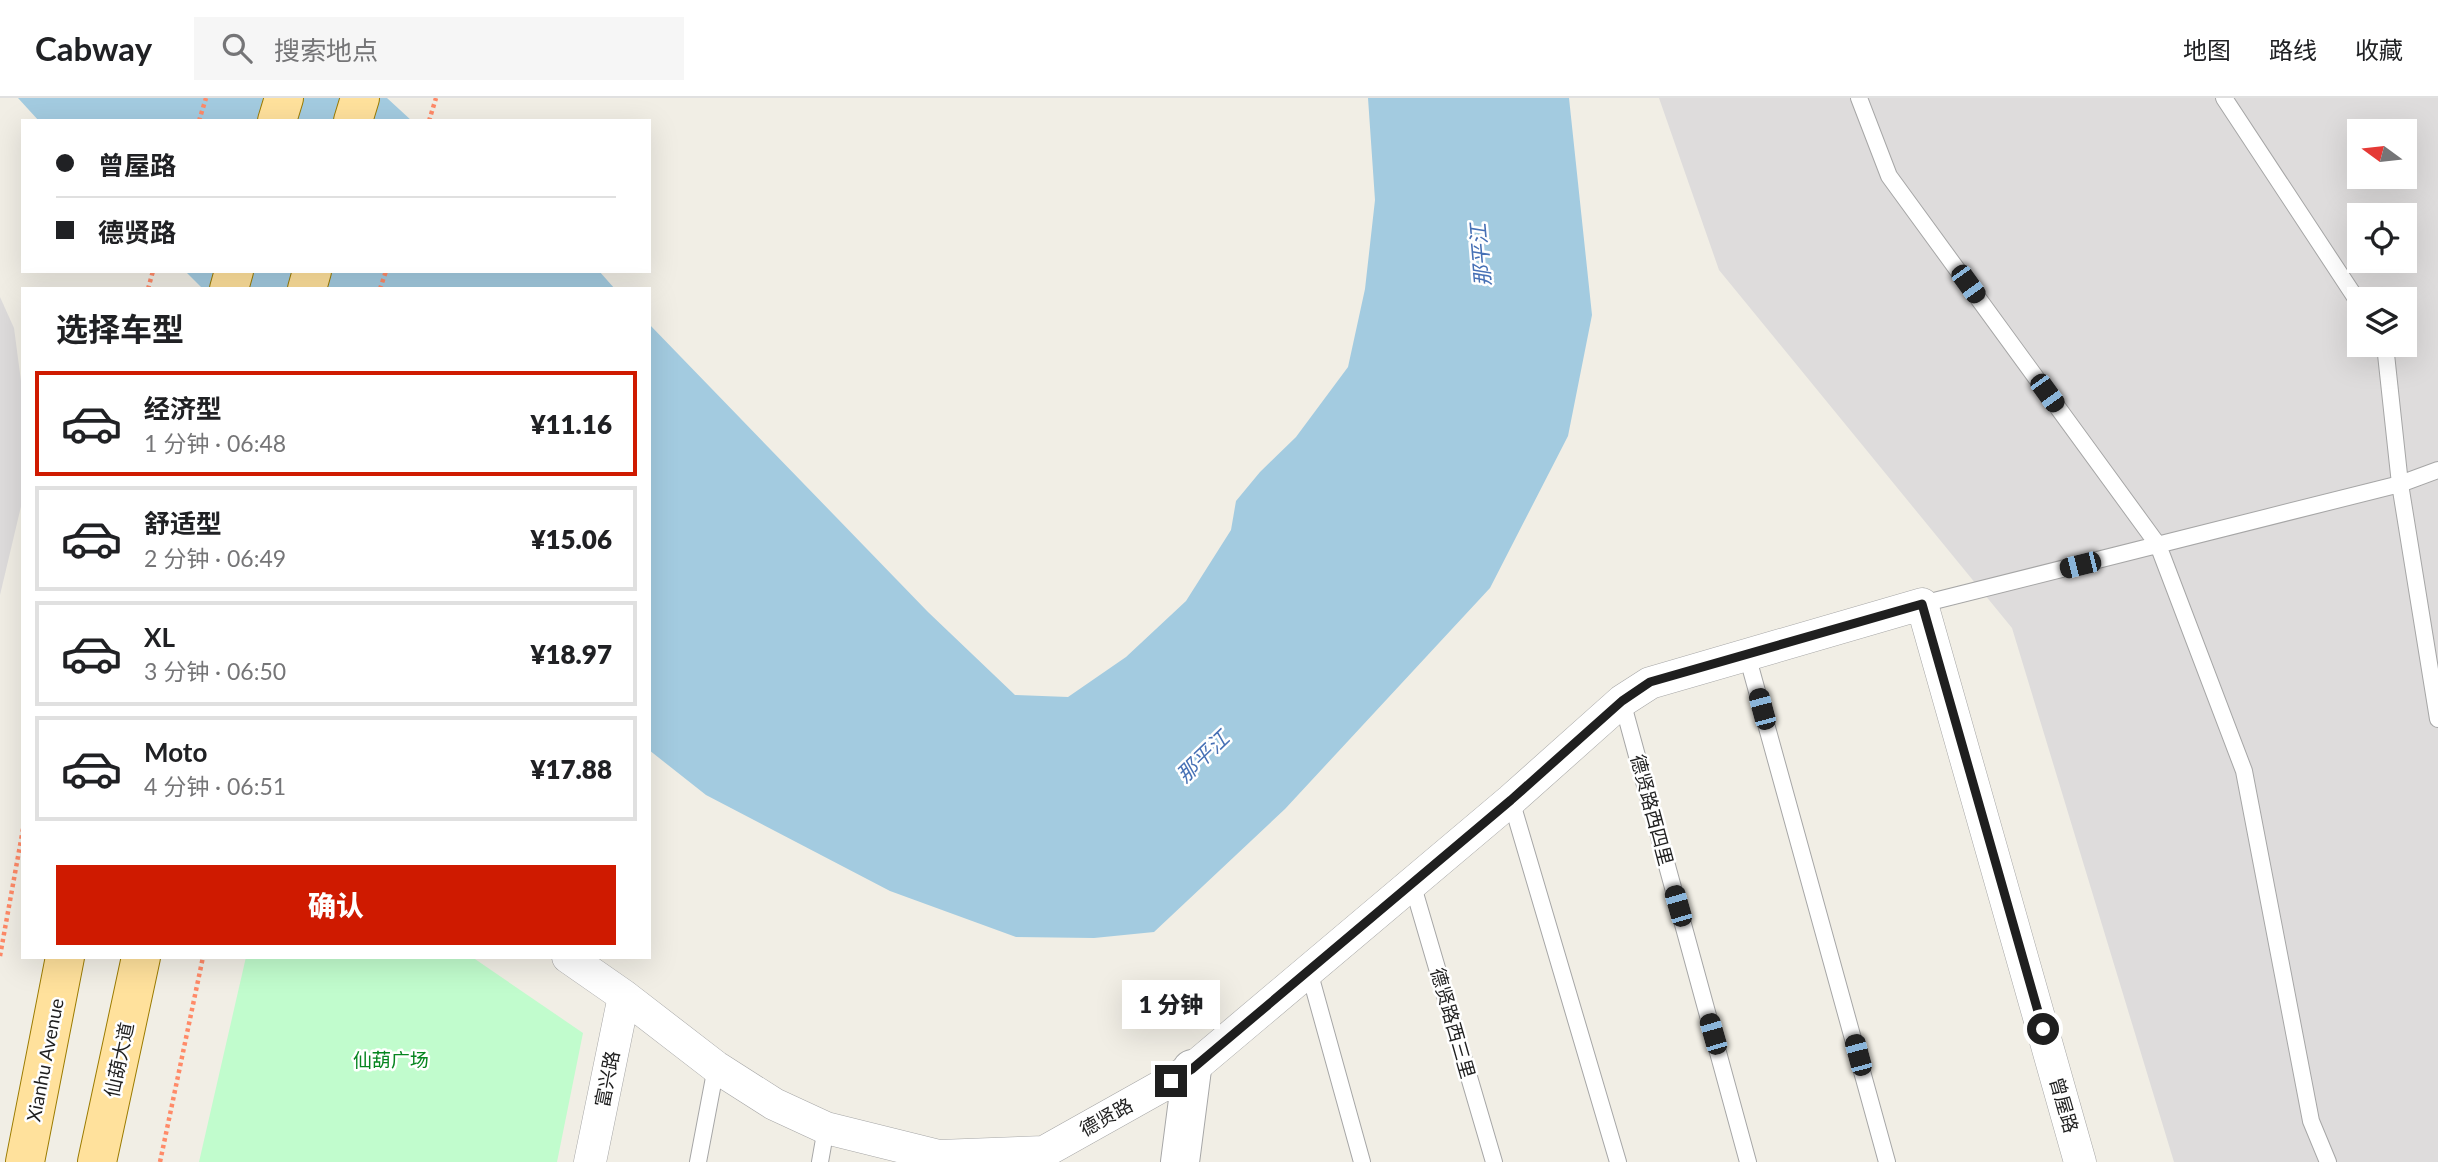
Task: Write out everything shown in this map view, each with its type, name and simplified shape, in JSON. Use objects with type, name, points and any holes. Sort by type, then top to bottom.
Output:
[{"type":"main road","points":[[278,119],[284,98]]},
{"type":"main road","points":[[354,119],[360,98]]},
{"type":"main road","name":"Xianhu Avenue","points":[[25,1162],[65,959]]},
{"type":"main road","name":"仙葫大道","points":[[97,1162],[141,959]]},
{"type":"street","name":"德贤路","points":[[571,959],[716,1067],[774,1104],[826,1128],[939,1159],[1044,1157],[1192,1069],[1511,800],[1622,701],[1650,682],[1922,604]]},
{"type":"street","name":"曾屋路","points":[[1922,604],[2080,1162]]},
{"type":"street","name":"富兴路","points":[[590,1162],[624,996]]},
{"type":"street","points":[[1181,1162],[1192,1069]]},
{"type":"lane","points":[[1859,98],[1889,176],[2158,545],[2245,771],[2311,1121],[2328,1162]]},
{"type":"lane","points":[[2224,98],[2348,287]]},
{"type":"lane","points":[[2386,357],[2400,484],[2438,719]]},
{"type":"lane","points":[[1922,604],[2400,484],[2438,470]]},
{"type":"lane","points":[[1747,655],[1887,1162]]},
{"type":"lane","name":"德贤路西四里","points":[[1622,701],[1748,1162]]},
{"type":"lane","points":[[1511,800],[1618,1162]]},
{"type":"lane","name":"德贤路西三里","points":[[1412,883],[1494,1162]]},
{"type":"lane","points":[[1308,971],[1362,1162]]},
{"type":"lane","points":[[698,1162],[716,1067]]},
{"type":"lane","points":[[820,1162],[826,1128]]},
{"type":"path","points":[[200,119],[206,98]]},
{"type":"path","points":[[430,119],[436,98]]},
{"type":"path","points":[[0,956],[21,840]]},
{"type":"path","points":[[159,1162],[204,959]]},
{"type":"shaded area","points":[[1659,98],[2438,98],[2438,1162],[2174,1162],[2012,628],[1719,270]]},
{"type":"shaded area","points":[[0,297],[14,328],[21,381],[21,506],[0,595]]},
{"type":"green space","name":"仙葫广场","points":[[246,959],[475,959],[583,1033],[557,1162],[199,1162]]},
{"type":"water","points":[[18,98],[387,98],[410,119],[37,119]]},
{"type":"water","name":"那平江","points":[[1368,98],[1569,98],[1592,315],[1568,436],[1490,588],[1285,809],[1154,932],[1094,938],[1016,937],[890,891],[706,795],[651,752],[651,326],[928,612],[1015,695],[1068,697],[1126,657],[1186,601],[1231,530],[1236,501],[1260,472],[1296,437],[1348,367],[1365,289],[1375,200]]},
{"type":"water","points":[[187,273],[601,273],[613,287],[201,287]]},
{"type":"route","points":[[1171,1081],[1192,1069],[1511,800],[1622,701],[1650,682],[1922,604],[2043,1029]]}]
